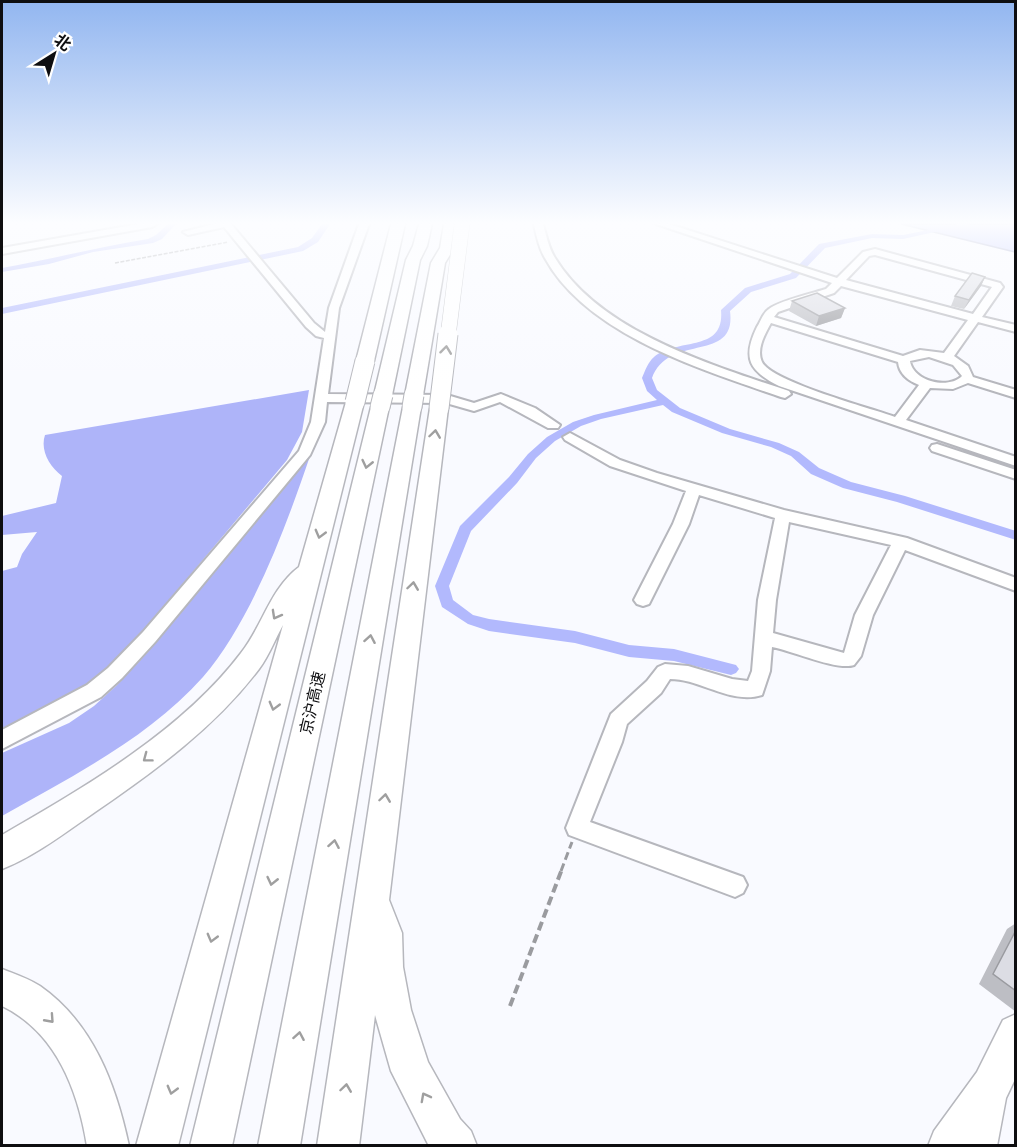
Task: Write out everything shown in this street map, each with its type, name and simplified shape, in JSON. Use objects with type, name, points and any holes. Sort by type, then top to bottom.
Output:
[{"type":"highway","points":[[157,1146],[290,650],[385,278]]},
{"type":"highway","name":"京沪高速","points":[[211,1146],[409,278]]},
{"type":"highway","points":[[279,1146],[435,278]]},
{"type":"highway","points":[[338,1146],[455,278]]},
{"type":"highway","points":[[2,853],[62,817],[172,740],[215,700],[251,660],[289,590],[311,569]]},
{"type":"highway","points":[[371,897],[384,933],[385,966],[392,1010],[411,1071],[445,1134],[456,1146]]},
{"type":"highway","points":[[2,987],[15,992],[45,1012],[68,1040],[89,1077],[104,1122],[108,1146]]},
{"type":"highway","points":[[949,1146],[991,1086],[1016,1033]]},
{"type":"highway","points":[[975,1146],[991,1086]]},
{"type":"street","points":[[269,278],[310,325],[320,334],[330,336]]},
{"type":"street","points":[[2,741],[94,691],[115,673],[149,637],[305,452],[318,422],[334,308],[345,278]]},
{"type":"street","points":[[563,278],[569,285],[606,315],[679,355],[1016,475]]},
{"type":"street","points":[[825,278],[1016,329]]},
{"type":"street","points":[[844,278],[824,294],[774,310],[767,318],[754,344],[755,361],[770,377],[1016,462]]},
{"type":"street","points":[[946,358],[998,288],[996,285],[969,278]]},
{"type":"street","points":[[767,318],[904,360]]},
{"type":"street","points":[[967,380],[967,373],[962,366],[946,358],[920,354],[904,360],[903,367],[906,371],[927,383],[954,386],[967,380],[1016,394]]},
{"type":"street","points":[[898,422],[927,383]]},
{"type":"street","points":[[321,398],[447,399],[474,407],[501,399],[530,411],[553,425]]},
{"type":"street","points":[[570,437],[615,463],[694,490],[783,515],[901,542],[1016,585]]},
{"type":"street","points":[[643,600],[681,524],[694,490]]},
{"type":"street","points":[[735,885],[578,828],[622,714],[643,698],[665,672],[678,672],[738,688],[755,689],[761,671],[767,600],[783,515]]},
{"type":"street","points":[[763,638],[794,644],[841,660],[848,660],[852,656],[864,615],[901,542]]},
{"type":"path","points":[[510,1006],[557,875],[578,828]]},
{"type":"shaded area","points":[[309,390],[302,432],[287,460],[116,663],[104,674],[62,702],[2,732],[2,571],[17,567],[22,554],[37,532],[2,535],[2,516],[56,503],[62,476],[47,457],[44,446],[45,435]]},
{"type":"shaded area","points":[[310,456],[279,541],[252,601],[237,629],[203,677],[159,719],[134,737],[82,771],[2,816],[2,753],[69,723],[94,706],[116,686],[147,653]]},
{"type":"building","points":[[969,278],[985,278],[969,300],[955,296]]},
{"type":"building","points":[[817,293],[845,308],[819,316],[792,301]]},
{"type":"building","points":[[1016,930],[1016,991],[993,974]]},
{"type":"waterway","points":[[2,311],[163,278]]},
{"type":"waterway","points":[[788,278],[748,290],[725,310],[727,323],[723,332],[716,338],[706,343],[669,352],[659,358],[653,364],[647,378],[652,391],[676,410],[726,431],[775,445],[795,454],[815,471],[847,485],[901,499],[1016,536]]},
{"type":"waterway","points":[[663,402],[598,417],[577,424],[551,439],[532,456],[513,480],[465,529],[442,586],[447,603],[468,619],[489,625],[575,637],[629,651],[674,655],[731,669]]}]
